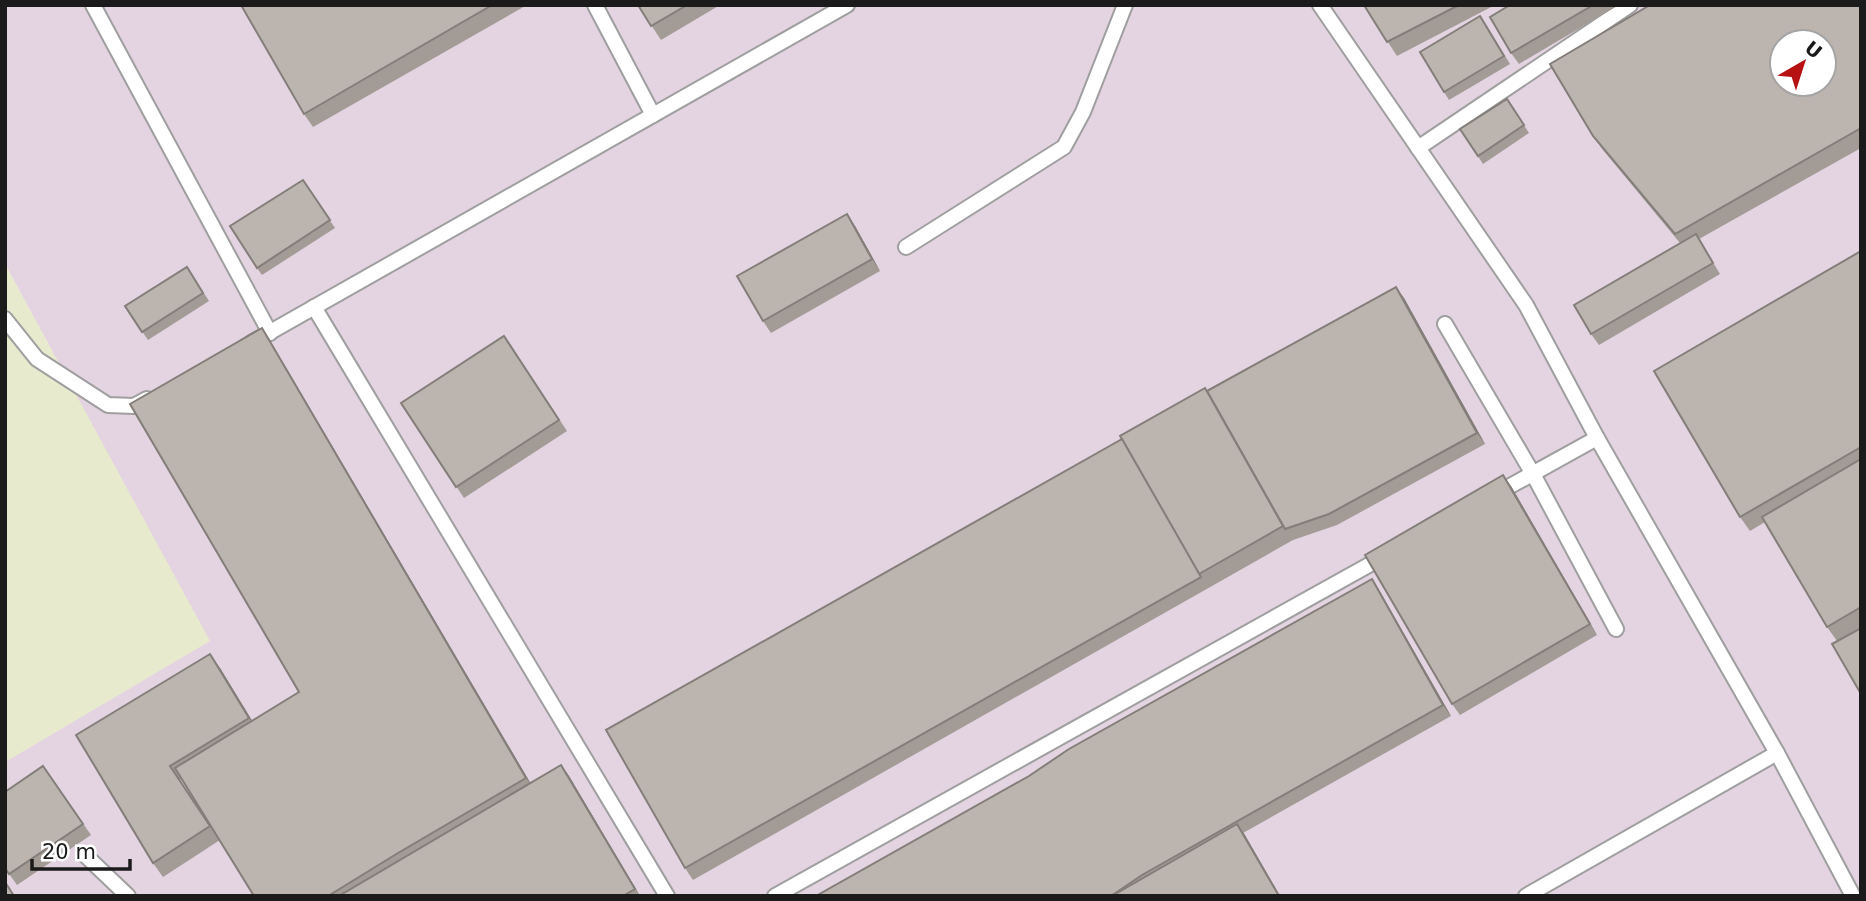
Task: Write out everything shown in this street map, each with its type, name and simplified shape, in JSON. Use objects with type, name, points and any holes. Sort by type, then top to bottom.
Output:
[{"type":"lane","points":[[93,5],[270,333]]},
{"type":"lane","points":[[595,5],[653,115]]},
{"type":"lane","points":[[236,351],[847,5]]},
{"type":"lane","points":[[906,247],[1064,146],[1083,112],[1125,5]]},
{"type":"lane","points":[[1320,5],[1526,305],[1597,438],[1777,753],[1853,896]]},
{"type":"lane","points":[[1418,148],[1630,5]]},
{"type":"lane","points":[[314,307],[667,896]]},
{"type":"lane","points":[[5,319],[37,359],[108,405],[134,406],[157,394]]},
{"type":"lane","points":[[1446,324],[1616,629]]},
{"type":"lane","points":[[1484,501],[1597,438]]},
{"type":"lane","points":[[775,896],[1398,549]]},
{"type":"lane","points":[[1526,896],[1777,753]]},
{"type":"lane","points":[[85,855],[128,896]]},
{"type":"shaded area","points":[[5,5],[1861,5],[1861,896],[5,896],[5,762],[209,641],[5,264]]},
{"type":"green space","points":[[5,264],[210,641],[5,762]]},
{"type":"building","points":[[241,5],[492,5],[304,114]]},
{"type":"building","points":[[638,5],[687,5],[651,26]]},
{"type":"building","points":[[1364,5],[1459,5],[1387,42]]},
{"type":"building","points":[[1510,5],[1593,5],[1511,53],[1490,17]]},
{"type":"building","points":[[1650,5],[1861,5],[1861,128],[1675,234],[1593,136],[1550,64]]},
{"type":"building","points":[[1480,16],[1504,56],[1444,92],[1420,52]]},
{"type":"building","points":[[1507,99],[1524,125],[1478,156],[1460,129]]},
{"type":"building","points":[[303,180],[330,220],[257,268],[230,226]]},
{"type":"building","points":[[847,214],[872,259],[763,321],[737,276]]},
{"type":"building","points":[[1696,234],[1713,263],[1591,334],[1574,305]]},
{"type":"building","points":[[1861,251],[1861,447],[1740,517],[1654,371]]},
{"type":"building","points":[[187,267],[203,293],[142,332],[125,306]]},
{"type":"building","points":[[1396,287],[1477,433],[1329,514],[1285,529],[1207,391]]},
{"type":"building","points":[[262,328],[526,778],[328,896],[254,896],[175,768],[299,692],[130,404]]},
{"type":"building","points":[[504,336],[559,420],[456,487],[401,403]]},
{"type":"building","points":[[1205,388],[1283,526],[1199,574],[1120,436]]},
{"type":"building","points":[[1122,439],[1201,577],[685,868],[606,730]]},
{"type":"building","points":[[1861,459],[1861,607],[1827,627],[1762,517]]},
{"type":"building","points":[[1503,475],[1590,624],[1452,704],[1365,555]]},
{"type":"building","points":[[1372,579],[1443,705],[1142,875],[1111,896],[816,896],[1029,776],[1069,749]]},
{"type":"building","points":[[1861,628],[1861,694],[1832,644]]},
{"type":"building","points":[[210,654],[249,718],[170,766],[210,826],[153,863],[76,735]]},
{"type":"building","points":[[561,765],[635,889],[623,896],[339,896]]},
{"type":"building","points":[[43,766],[83,824],[9,874],[5,868],[5,792]]},
{"type":"building","points":[[1237,824],[1279,896],[1112,896]]},
{"type":"building","points":[[5,882],[14,896],[5,896]]}]
